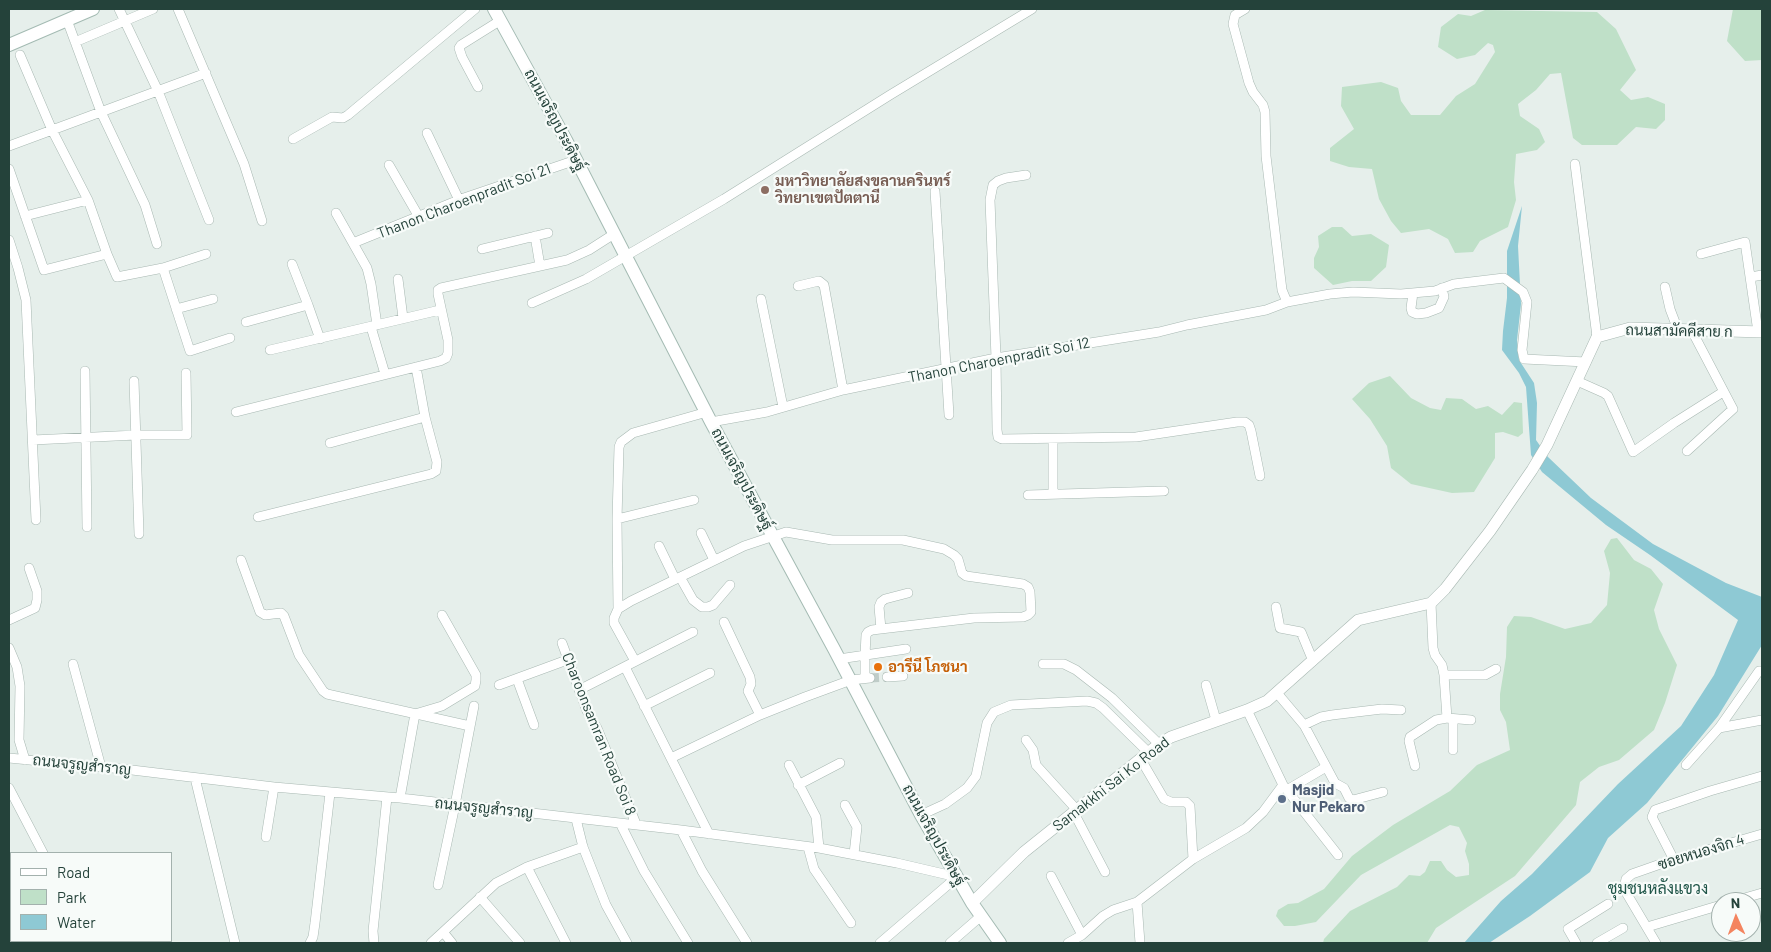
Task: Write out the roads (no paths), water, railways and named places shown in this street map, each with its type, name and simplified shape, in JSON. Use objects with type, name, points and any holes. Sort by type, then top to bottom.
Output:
[{"type":"main road","points":[[9,45],[93,9]]},
{"type":"main road","name":"ถนนเจริญประดิษฐ์","points":[[494,9],[576,160],[709,417],[840,659],[921,815],[972,903],[1000,943]]},
{"type":"street","points":[[119,9],[158,91],[209,220]]},
{"type":"street","points":[[75,42],[153,9]]},
{"type":"street","points":[[178,9],[244,164],[262,221]]},
{"type":"street","points":[[293,139],[332,116],[343,118],[348,116],[475,9]]},
{"type":"street","points":[[532,303],[586,279],[724,199],[1032,9]]},
{"type":"street","points":[[1245,9],[1235,15],[1233,24],[1249,83],[1266,112],[1266,156],[1282,290],[1287,302]]},
{"type":"street","points":[[66,20],[101,112],[145,205],[157,244]]},
{"type":"street","points":[[478,87],[459,48],[501,20]]},
{"type":"street","points":[[20,55],[52,130],[88,200],[107,254],[118,277],[162,268],[206,254]]},
{"type":"street","points":[[9,146],[206,73]]},
{"type":"street","points":[[427,133],[459,200]]},
{"type":"street","name":"Thanon Charoenpradit Soi 21","points":[[353,243],[459,200],[576,160]]},
{"type":"street","points":[[1453,750],[1442,665],[1432,648],[1431,603],[1445,590],[1485,538],[1532,470],[1547,444],[1598,337],[1575,164]]},
{"type":"street","points":[[389,165],[419,217]]},
{"type":"street","points":[[9,169],[44,270],[107,254]]},
{"type":"street","points":[[1026,175],[998,181],[991,190],[998,437],[1002,440],[1136,437],[1245,422],[1249,425],[1251,432],[1260,476]]},
{"type":"street","points":[[935,191],[949,415]]},
{"type":"street","points":[[25,216],[88,200]]},
{"type":"street","points":[[336,213],[367,268],[372,284],[374,326],[385,374]]},
{"type":"street","points":[[482,249],[548,233]]},
{"type":"street","points":[[236,412],[440,361],[446,358],[448,353],[448,340],[440,310],[438,290],[567,260],[589,250],[614,234]]},
{"type":"street","points":[[535,236],[540,266]]},
{"type":"street","points":[[9,240],[26,300],[36,520]]},
{"type":"street","points":[[1701,254],[1745,242],[1760,332]]},
{"type":"street","points":[[292,264],[320,339]]},
{"type":"street","points":[[162,268],[190,351],[230,338]]},
{"type":"street","points":[[1751,277],[1762,275]]},
{"type":"street","name":"Thanon Charoenpradit Soi 12","points":[[617,519],[619,447],[621,442],[633,433],[709,417],[768,412],[843,390],[996,358],[1159,332],[1266,310],[1287,302],[1330,294],[1353,292],[1402,294],[1435,290],[1454,284],[1504,278],[1523,292],[1527,302],[1522,350],[1524,359],[1586,362]]},
{"type":"street","points":[[398,279],[403,318]]},
{"type":"street","points":[[798,286],[820,280],[824,285],[843,390]]},
{"type":"street","points":[[1665,287],[1670,309],[1678,330]]},
{"type":"street","points":[[1413,292],[1412,312],[1417,314],[1426,313],[1440,308],[1444,296],[1442,288]]},
{"type":"street","points":[[176,308],[213,299]]},
{"type":"street","points":[[761,300],[783,407]]},
{"type":"street","points":[[246,322],[308,305]]},
{"type":"street","points":[[270,350],[440,310]]},
{"type":"street","name":"ถนนสามัคคีสาย ก","points":[[1598,337],[1630,328],[1760,332]]},
{"type":"street","points":[[1687,451],[1733,409],[1692,331]]},
{"type":"street","points":[[258,517],[431,474],[436,471],[437,462],[425,417],[416,367]]},
{"type":"street","points":[[85,371],[87,527]]},
{"type":"street","points":[[33,440],[136,435],[186,435],[186,373]]},
{"type":"street","points":[[134,381],[139,534]]},
{"type":"street","points":[[1577,381],[1608,396],[1633,452],[1723,392]]},
{"type":"street","points":[[330,443],[425,417]]},
{"type":"street","points":[[1053,439],[1053,494]]},
{"type":"street","points":[[1028,495],[1164,491]]},
{"type":"street","points":[[635,661],[614,623],[618,609],[617,519],[694,500]]},
{"type":"street","points":[[618,609],[744,546],[772,535],[792,532],[832,540],[903,540],[944,549],[958,559],[962,573],[966,576],[1023,584],[1028,587],[1030,592],[1031,612],[1023,617],[974,618],[868,632],[865,655],[868,678],[850,680],[760,715],[671,758]]},
{"type":"street","points":[[701,533],[714,560]]},
{"type":"street","points":[[658,546],[677,578],[693,600],[702,608],[708,608],[713,605],[730,585]]},
{"type":"street","points":[[241,560],[260,612],[265,615],[281,613],[284,616],[299,655],[323,691],[332,696],[470,726]]},
{"type":"street","points":[[9,620],[34,608],[37,600],[37,591],[29,568]]},
{"type":"street","points":[[881,629],[878,607],[881,602],[908,593]]},
{"type":"street","name":"Samakkhi Sai Ko Road","points":[[972,903],[1024,852],[1074,810],[1159,744],[1171,737],[1267,701],[1358,620],[1366,616],[1431,603]]},
{"type":"street","points":[[1276,607],[1280,628],[1301,632],[1313,660]]},
{"type":"street","points":[[415,714],[442,706],[474,686],[476,675],[442,615]]},
{"type":"street","points":[[724,622],[750,677],[751,684],[748,691],[760,715]]},
{"type":"street","points":[[579,690],[693,632]]},
{"type":"street","name":"Charoonsamran Road Soi 8","points":[[562,644],[587,711],[597,728],[636,824]]},
{"type":"street","points":[[9,648],[17,668],[20,686],[19,740],[25,760]]},
{"type":"street","points":[[840,659],[906,649]]},
{"type":"street","points":[[499,685],[568,660]]},
{"type":"street","points":[[73,664],[101,767]]},
{"type":"street","points":[[1043,664],[1064,664],[1076,670],[1112,698],[1159,744]]},
{"type":"street","points":[[625,667],[709,834]]},
{"type":"street","points":[[1444,675],[1485,675],[1496,670]]},
{"type":"street","points":[[1686,765],[1719,728],[1759,671],[1762,671]]},
{"type":"street","points":[[644,706],[710,673]]},
{"type":"street","points":[[887,677],[903,676]]},
{"type":"street","points":[[517,679],[534,725]]},
{"type":"street","points":[[1206,686],[1216,720]]},
{"type":"street","points":[[1277,693],[1304,725],[1335,783],[1344,788],[1351,800],[1383,792]]},
{"type":"street","points":[[921,815],[944,804],[967,788],[976,776],[987,722],[994,712],[1011,705],[1087,701],[1096,703],[1103,708],[1144,755],[1164,799],[1171,802],[1186,802],[1190,806],[1193,859]]},
{"type":"street","points":[[438,884],[474,706]]},
{"type":"street","points":[[1304,725],[1321,717],[1332,715],[1382,709],[1401,710]]},
{"type":"street","points":[[1247,710],[1285,787],[1338,855]]},
{"type":"street","points":[[400,798],[415,714]]},
{"type":"street","points":[[1415,766],[1409,741],[1410,738],[1436,720],[1450,718],[1471,720]]},
{"type":"street","points":[[1719,728],[1762,720]]},
{"type":"street","points":[[1026,740],[1034,752],[1036,765],[1074,810],[1105,872]]},
{"type":"street","name":"ถนนจรูญสำราญ","points":[[9,758],[636,824],[808,846],[854,854],[957,877]]},
{"type":"street","points":[[798,785],[840,763]]},
{"type":"street","points":[[788,765],[816,817],[819,848]]},
{"type":"street","points":[[1068,943],[1082,935],[1103,916],[1113,910],[1137,902],[1193,859],[1255,821],[1285,787],[1326,767]]},
{"type":"street","points":[[1674,860],[1652,817],[1655,810],[1762,776]]},
{"type":"street","points":[[195,778],[235,943]]},
{"type":"street","points":[[266,838],[274,787]]},
{"type":"street","points":[[9,788],[42,852]]},
{"type":"street","points":[[310,943],[315,923],[330,793]]},
{"type":"street","points":[[374,943],[373,931],[387,797]]},
{"type":"street","points":[[845,804],[857,827],[854,854]]},
{"type":"street","points":[[576,819],[583,847],[606,906],[627,943]]},
{"type":"street","points":[[620,823],[644,871],[688,943]]},
{"type":"street","points":[[681,830],[702,871],[747,943]]},
{"type":"street","name":"ซอยหนองจิก 4","points":[[1656,943],[1624,889],[1626,879],[1632,874],[1674,860],[1762,834]]},
{"type":"street","points":[[808,846],[814,869],[851,923]]},
{"type":"street","points":[[431,943],[504,877],[583,847]]},
{"type":"street","points":[[527,867],[566,943]]},
{"type":"street","points":[[1051,876],[1082,935]]},
{"type":"street","points":[[880,943],[957,877]]},
{"type":"street","points":[[480,897],[520,943]]},
{"type":"street","points":[[1137,902],[1140,943]]},
{"type":"street","points":[[1576,943],[1568,928],[1608,904]]},
{"type":"street","points":[[1647,927],[1711,908]]},
{"type":"street","points":[[950,943],[981,916]]},
{"type":"street","points":[[1597,943],[1623,928]]},
{"type":"street","points":[[443,932],[452,943]]},
{"type":"water","points":[[1522,206],[1518,246],[1521,304],[1517,340],[1519,360],[1534,383],[1537,403],[1536,440],[1548,457],[1591,498],[1653,544],[1726,583],[1762,597],[1762,645],[1718,716],[1647,803],[1608,838],[1590,872],[1489,943],[1464,943],[1501,901],[1532,874],[1618,784],[1681,726],[1714,675],[1738,620],[1606,525],[1542,472],[1531,455],[1526,387],[1519,373],[1502,350],[1507,298],[1507,251]]},
{"type":"tunnel","points":[[870,678],[887,677]]},
{"type":"place","name":"มหาวิทยาลัยสงขลานครินทร์ วิทยาเขตปัตตานี","points":[[765,190]]},
{"type":"place","name":"อารีนี โภชนา","points":[[878,667]]},
{"type":"place","name":"Masjid Nur Pekaro","points":[[1282,799]]},
{"type":"district","name":"ชุมชนหลังแขวง","points":[[1658,889]]}]
